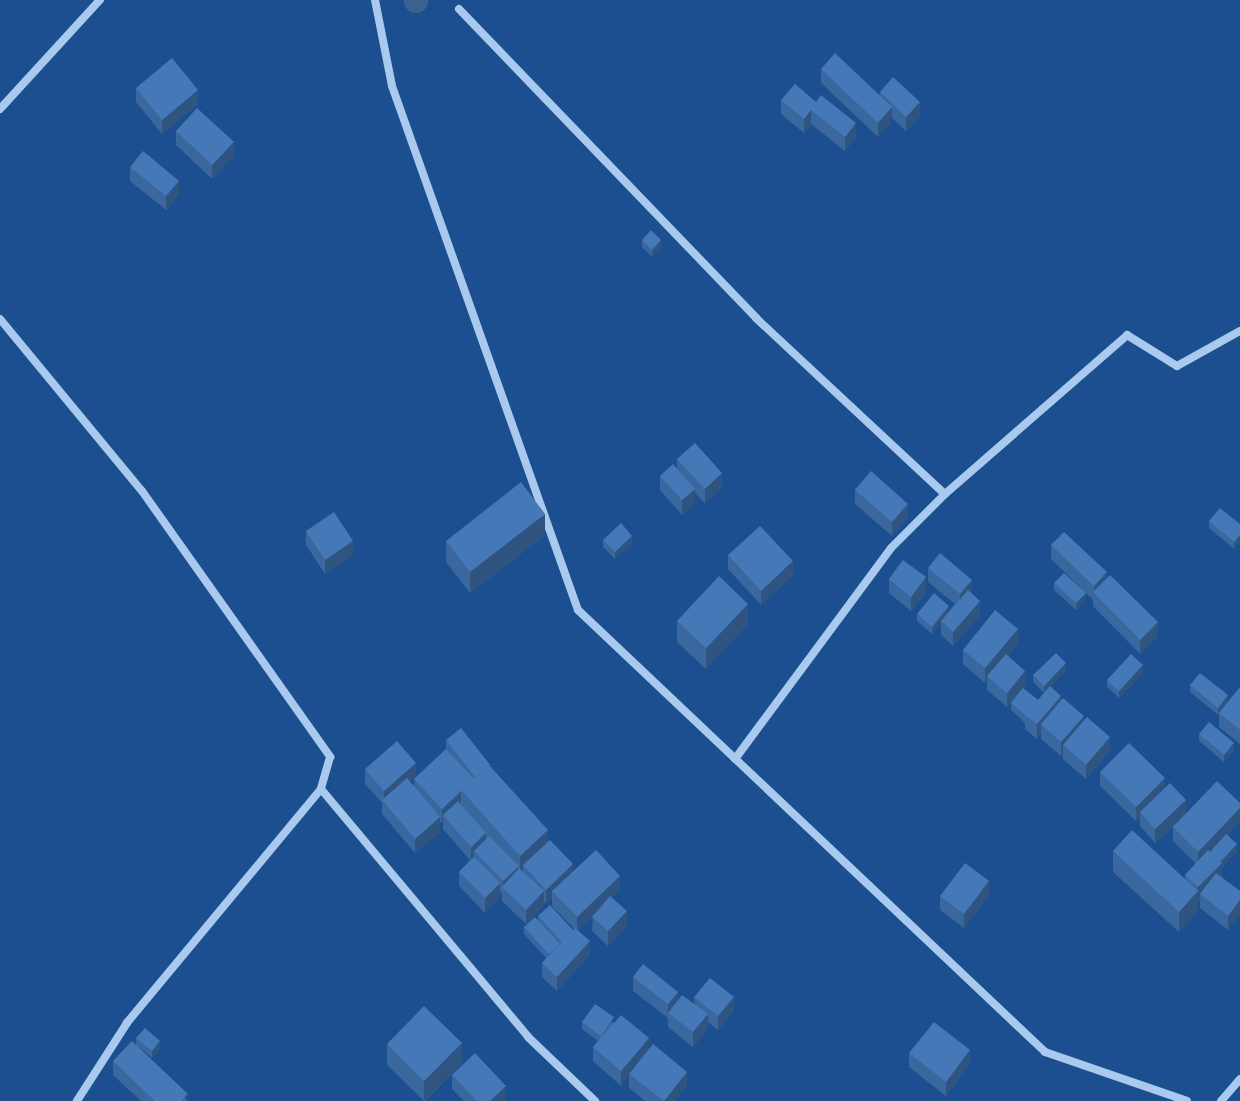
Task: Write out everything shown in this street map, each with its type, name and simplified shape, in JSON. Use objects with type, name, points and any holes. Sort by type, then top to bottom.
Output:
[{"type":"street","points":[[0,109],[100,0]]},
{"type":"street","points":[[375,0],[392,86],[578,610],[1045,1052],[1187,1101]]},
{"type":"street","points":[[459,9],[756,318],[945,494]]},
{"type":"street","points":[[0,319],[142,491],[330,757],[321,789],[127,1023],[77,1101]]},
{"type":"street","points":[[735,759],[891,548],[945,494],[1127,335],[1177,366],[1240,331]]},
{"type":"street","points":[[321,789],[528,1037],[595,1101]]},
{"type":"street","points":[[1221,1101],[1240,1079]]},
{"type":"building","points":[[835,53],[892,107],[878,123],[821,69]]},
{"type":"building","points":[[172,58],[198,90],[162,120],[136,88]]},
{"type":"building","points":[[893,77],[920,102],[906,117],[880,92]]},
{"type":"building","points":[[795,84],[816,102],[821,95],[856,123],[845,137],[811,110],[804,119],[781,100]]},
{"type":"building","points":[[197,108],[234,142],[212,165],[176,131]]},
{"type":"building","points":[[143,151],[179,181],[166,196],[130,167]]},
{"type":"building","points":[[651,230],[661,240],[652,250],[642,240]]},
{"type":"building","points":[[695,443],[722,473],[705,489],[677,459]]},
{"type":"building","points":[[673,464],[695,489],[682,500],[660,476]]},
{"type":"building","points":[[871,471],[908,504],[892,522],[855,490]]},
{"type":"building","points":[[521,482],[545,514],[470,572],[446,541]]},
{"type":"building","points":[[1220,508],[1240,524],[1240,535],[1234,542],[1209,521]]},
{"type":"building","points":[[334,512],[353,541],[325,560],[306,531]]},
{"type":"building","points":[[621,523],[632,536],[615,552],[603,540]]},
{"type":"building","points":[[760,526],[793,561],[761,591],[728,555]]},
{"type":"building","points":[[1064,532],[1107,572],[1094,586],[1051,545]]},
{"type":"building","points":[[940,553],[972,580],[960,594],[928,568]]},
{"type":"building","points":[[903,560],[926,577],[911,597],[889,579]]},
{"type":"building","points":[[1064,573],[1086,593],[1076,603],[1054,583]]},
{"type":"building","points":[[1110,575],[1158,622],[1140,640],[1093,592]]},
{"type":"building","points":[[719,576],[748,604],[706,648],[677,621]]},
{"type":"building","points":[[968,590],[980,601],[953,632],[941,621]]},
{"type":"building","points":[[934,593],[949,606],[932,627],[917,614]]},
{"type":"building","points":[[995,610],[1018,629],[985,668],[963,650]]},
{"type":"building","points":[[1056,653],[1066,663],[1044,686],[1033,675]]},
{"type":"building","points":[[1006,654],[1025,671],[1007,693],[987,676]]},
{"type":"building","points":[[1131,654],[1143,665],[1119,691],[1107,680]]},
{"type":"building","points":[[1200,673],[1228,695],[1218,708],[1190,685]]},
{"type":"building","points":[[1050,686],[1061,696],[1037,724],[1025,715]]},
{"type":"building","points":[[1240,687],[1240,730],[1219,713]]},
{"type":"building","points":[[1023,688],[1038,700],[1026,716],[1011,703]]},
{"type":"building","points":[[1063,698],[1084,716],[1061,742],[1041,724]]},
{"type":"building","points":[[1087,717],[1110,737],[1086,765],[1063,745]]},
{"type":"building","points":[[1209,722],[1234,743],[1224,755],[1199,734]]},
{"type":"building","points":[[461,728],[491,766],[475,777],[446,740]]},
{"type":"building","points":[[397,741],[416,763],[384,791],[365,769]]},
{"type":"building","points":[[1129,743],[1165,778],[1136,807],[1100,772]]},
{"type":"building","points":[[446,749],[474,779],[442,809],[414,779]]},
{"type":"building","points":[[489,765],[548,830],[520,856],[461,790]]},
{"type":"building","points":[[407,778],[440,817],[415,839],[382,800]]},
{"type":"building","points":[[1217,781],[1240,803],[1240,808],[1198,852],[1173,827]]},
{"type":"building","points":[[1170,783],[1186,800],[1155,829],[1140,812]]},
{"type":"building","points":[[458,801],[486,833],[471,847],[443,815]]},
{"type":"building","points":[[1132,830],[1198,891],[1179,912],[1113,851]]},
{"type":"building","points":[[1226,834],[1237,844],[1220,862],[1210,852]]},
{"type":"building","points":[[489,836],[519,866],[503,881],[474,851]]},
{"type":"building","points":[[550,840],[573,864],[546,890],[523,865]]},
{"type":"building","points":[[596,850],[620,876],[577,917],[552,891]]},
{"type":"building","points":[[1208,850],[1222,863],[1198,887],[1185,875]]},
{"type":"building","points":[[474,857],[500,883],[485,898],[459,872]]},
{"type":"building","points":[[965,863],[989,881],[964,914],[940,896]]},
{"type":"building","points":[[519,868],[544,891],[526,910],[502,887]]},
{"type":"building","points":[[1216,873],[1240,891],[1240,900],[1228,916],[1200,894]]},
{"type":"building","points":[[610,896],[627,911],[608,931],[592,917]]},
{"type":"building","points":[[550,905],[573,930],[562,942],[538,916]]},
{"type":"building","points":[[535,917],[560,944],[549,954],[524,927]]},
{"type":"building","points":[[575,928],[590,941],[557,977],[542,963]]},
{"type":"building","points":[[643,964],[678,992],[668,1004],[633,977]]},
{"type":"building","points":[[710,978],[734,997],[718,1016],[694,997]]},
{"type":"building","points":[[682,995],[708,1014],[693,1032],[668,1013]]},
{"type":"building","points":[[595,1004],[614,1017],[601,1036],[582,1022]]},
{"type":"building","points":[[424,1006],[462,1043],[424,1081],[387,1044]]},
{"type":"building","points":[[621,1015],[649,1038],[621,1071],[593,1047]]},
{"type":"building","points":[[934,1022],[970,1050],[946,1082],[909,1053]]},
{"type":"building","points":[[145,1028],[160,1041],[152,1051],[136,1038]]},
{"type":"building","points":[[132,1041],[188,1094],[181,1101],[155,1101],[113,1061]]},
{"type":"building","points":[[653,1044],[687,1072],[664,1101],[629,1074]]},
{"type":"building","points":[[475,1053],[506,1086],[490,1101],[477,1101],[452,1075]]}]
